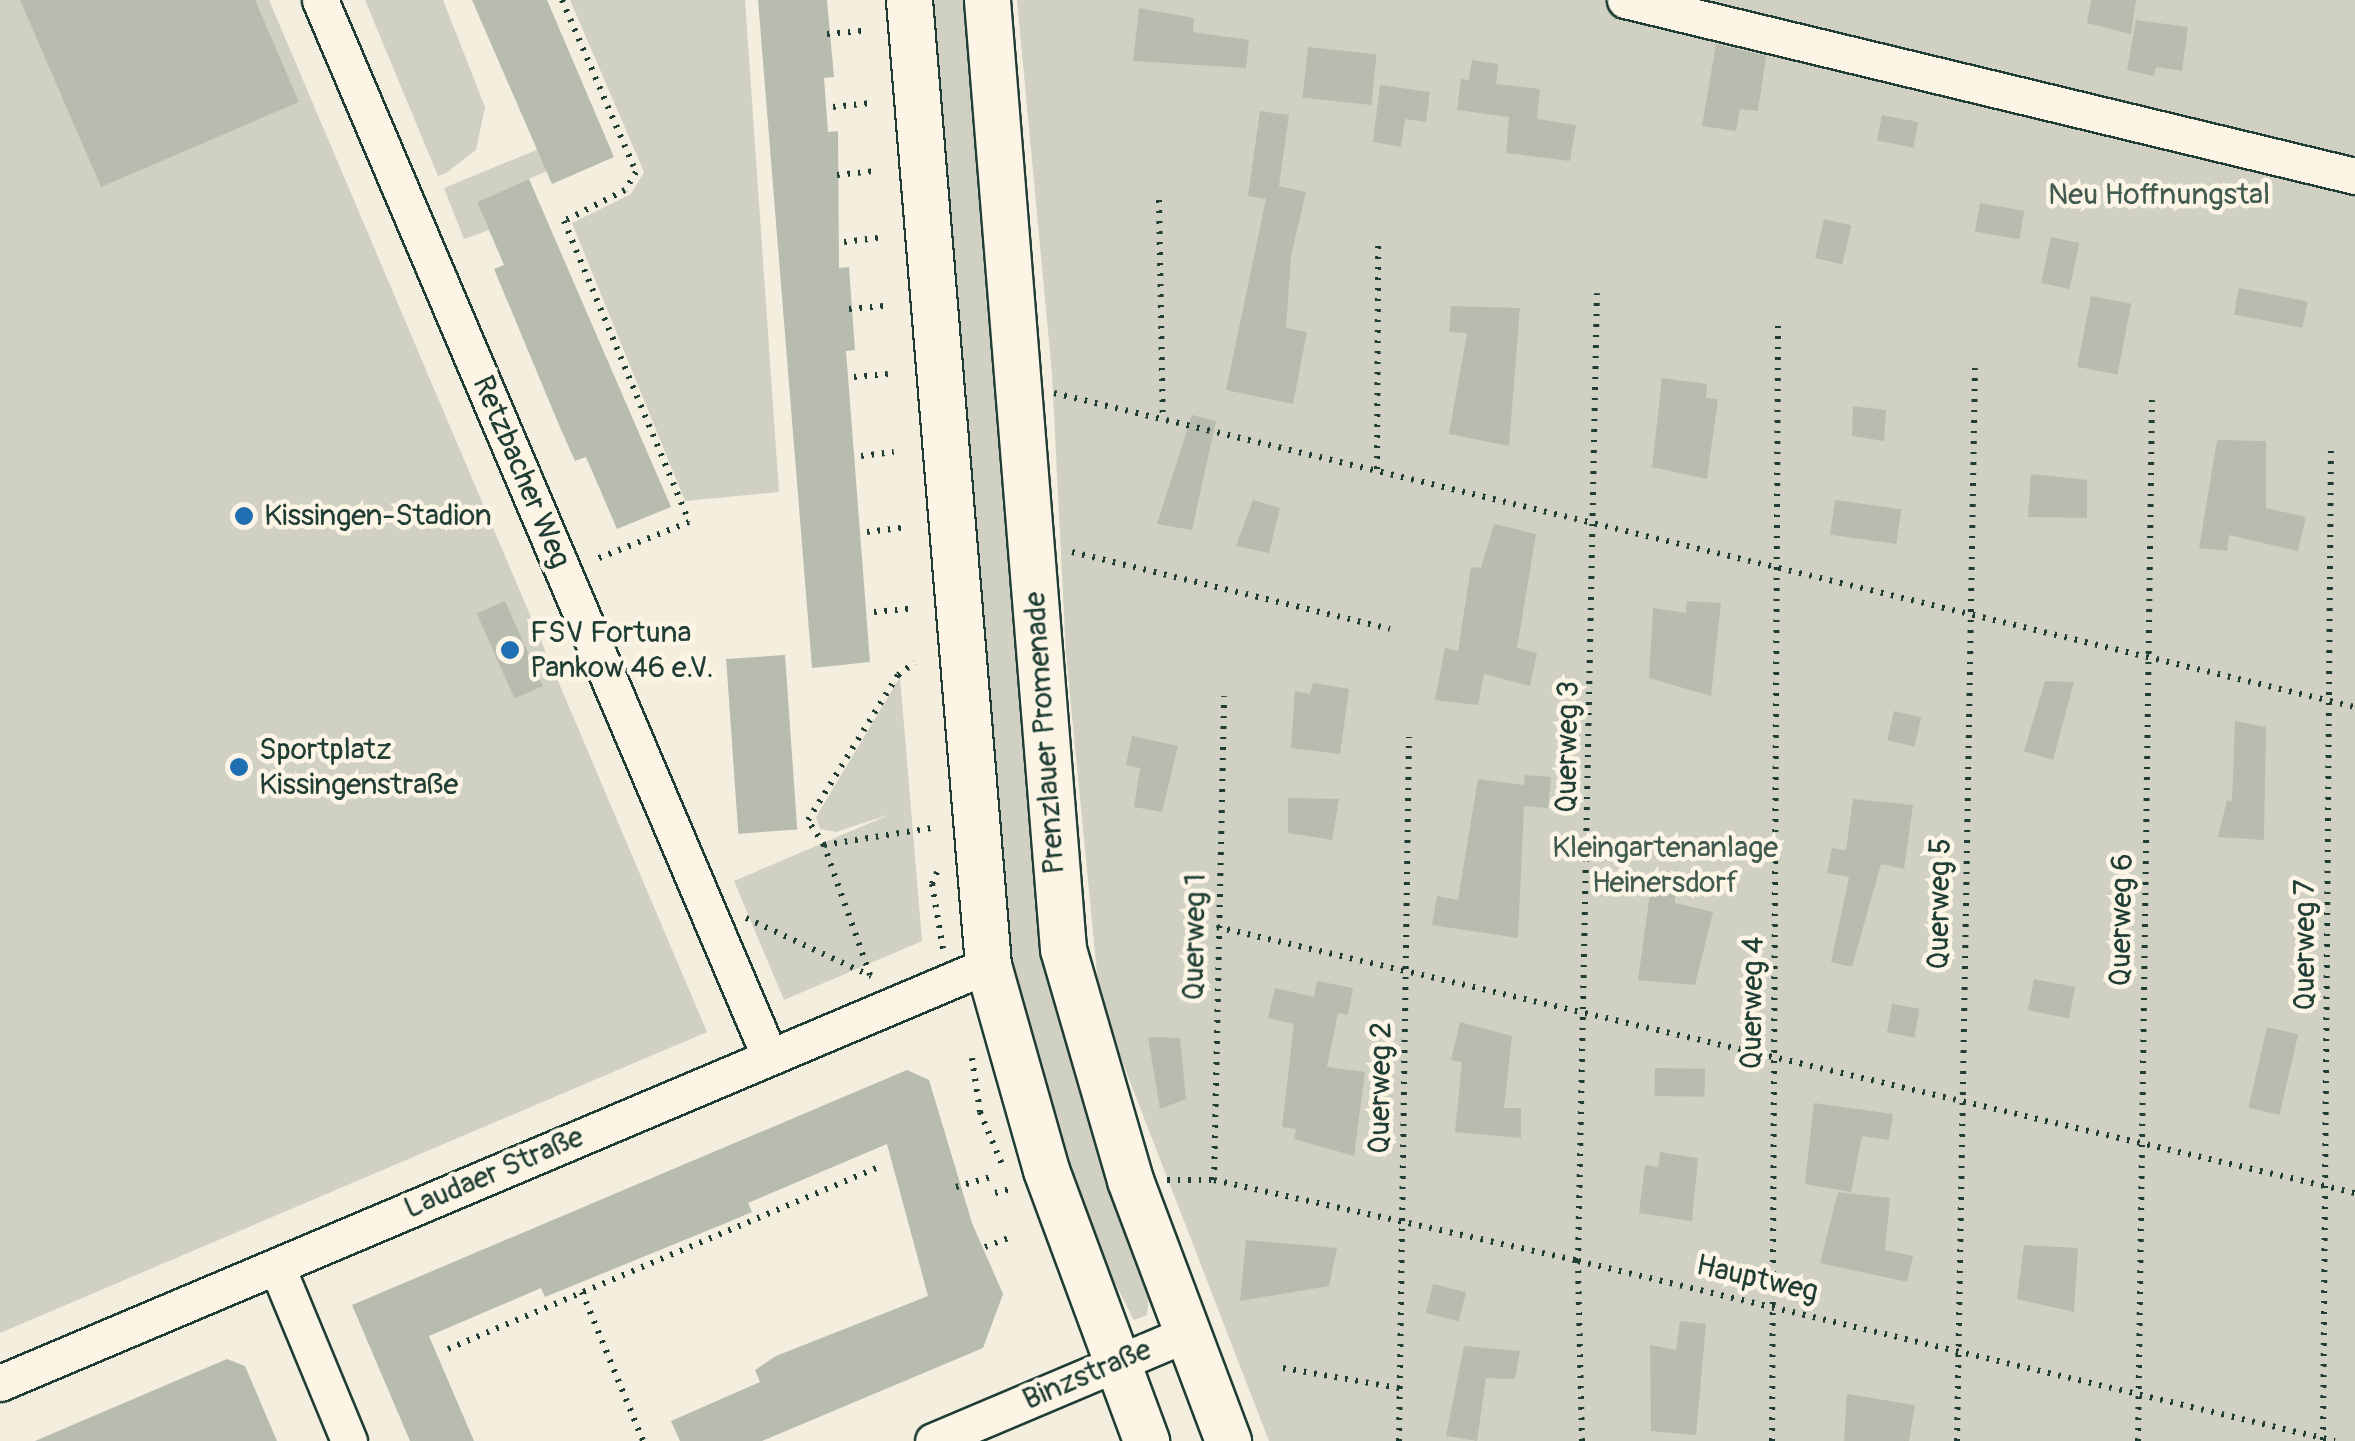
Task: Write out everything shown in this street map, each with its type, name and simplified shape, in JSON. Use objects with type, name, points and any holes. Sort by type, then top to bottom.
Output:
[{"type":"main road","points":[[909,0],[988,966],[1046,1170],[1146,1441]]},
{"type":"main road","name":"Prenzlauer Promenade","points":[[987,0],[1047,398],[1063,949],[1103,1097],[1228,1441]]},
{"type":"street","name":"Retzbacher Weg","points":[[320,0],[770,1055]]},
{"type":"street","points":[[1625,0],[2355,176]]},
{"type":"street","name":"Laudaer Straße","points":[[0,1383],[988,966]]},
{"type":"street","points":[[277,1267],[349,1441]]},
{"type":"street","name":"Binzstraße","points":[[933,1441],[1186,1334]]},
{"type":"path","points":[[562,0],[636,172],[626,190],[564,221],[689,522],[588,562]]},
{"type":"path","points":[[826,34],[864,30]]},
{"type":"path","points":[[832,107],[868,103]]},
{"type":"path","points":[[837,175],[874,171]]},
{"type":"path","points":[[1159,200],[1163,420]]},
{"type":"path","points":[[844,242],[879,238]]},
{"type":"path","points":[[1377,470],[1378,240]]},
{"type":"path","name":"Querweg 3","points":[[1582,1441],[1578,1260],[1588,1012],[1597,293]]},
{"type":"path","points":[[850,309],[884,306]]},
{"type":"path","name":"Querweg 4","points":[[1772,1441],[1780,570],[1778,325]]},
{"type":"path","name":"Querweg 5","points":[[1957,1441],[1959,1102],[1974,368]]},
{"type":"path","points":[[854,376],[888,374]]},
{"type":"path","points":[[1047,398],[1163,420],[1377,470],[2355,707]]},
{"type":"path","name":"Querweg 6","points":[[2138,1441],[2152,400]]},
{"type":"path","name":"Querweg 7","points":[[2324,1440],[2330,448]]},
{"type":"path","points":[[861,456],[894,452]]},
{"type":"path","points":[[867,532],[902,528]]},
{"type":"path","points":[[1070,534],[1072,554],[1390,630]]},
{"type":"path","points":[[874,612],[910,608]]},
{"type":"path","points":[[736,914],[872,978],[824,846],[808,820],[898,675],[915,662]]},
{"type":"path","name":"Querweg 1","points":[[1214,1180],[1224,696]]},
{"type":"path","name":"Querweg 2","points":[[1399,1441],[1410,737]]},
{"type":"path","points":[[824,846],[931,828]]},
{"type":"path","points":[[937,872],[932,884],[944,952]]},
{"type":"path","points":[[1217,927],[2355,1193]]},
{"type":"path","points":[[448,1349],[878,1168]]},
{"type":"path","points":[[956,1187],[990,1177]]},
{"type":"path","name":"Hauptweg","points":[[1166,1180],[1214,1180],[1578,1260],[2336,1441]]},
{"type":"path","points":[[985,1247],[1011,1237]]},
{"type":"path","points":[[582,1292],[643,1441]]},
{"type":"path","points":[[1283,1368],[1400,1388]]},
{"type":"green space","name":"Kissingen-Stadion","points":[[0,0],[269,0],[707,1032],[0,1333]]},
{"type":"green space","points":[[365,0],[443,0],[485,107],[476,150],[446,173],[438,176]]},
{"type":"green space","points":[[570,0],[745,0],[779,492],[685,501],[572,223],[631,194],[644,172]]},
{"type":"green space","points":[[926,0],[970,0],[1048,947],[1150,1284],[1147,1315],[1134,1320],[1080,1214],[1002,945]]},
{"type":"green space","name":"Kleingartenanlage Heinersdorf","points":[[1017,0],[2355,0],[2355,1441],[1269,1441],[1100,1004],[1066,654],[1052,374]]},
{"type":"green space","points":[[546,146],[556,167],[477,202],[489,230],[464,239],[444,188]]},
{"type":"green space","points":[[900,677],[922,941],[784,1000],[734,881],[891,814],[836,832],[820,829],[816,817]]},
{"type":"building","points":[[20,0],[255,0],[299,102],[101,187]]},
{"type":"building","points":[[472,0],[547,0],[614,157],[552,184]]},
{"type":"building","points":[[758,0],[827,0],[834,77],[824,78],[828,132],[838,131],[839,268],[849,267],[855,350],[846,351],[870,662],[812,668]]},
{"type":"building","points":[[2091,0],[2136,0],[2131,34],[2087,23]]},
{"type":"building","points":[[1139,8],[1194,18],[1193,32],[1249,40],[1246,68],[1133,61]]},
{"type":"building","points":[[2136,20],[2188,27],[2182,71],[2156,67],[2154,76],[2127,70]]},
{"type":"building","points":[[1716,44],[1766,56],[1758,111],[1740,109],[1736,131],[1702,126]]},
{"type":"building","points":[[1308,47],[1377,54],[1371,105],[1303,98]]},
{"type":"building","points":[[1472,60],[1498,64],[1496,84],[1540,89],[1537,119],[1576,125],[1570,161],[1506,153],[1509,117],[1457,110],[1461,79],[1469,80]]},
{"type":"building","points":[[1380,85],[1430,92],[1426,122],[1405,119],[1401,147],[1373,142]]},
{"type":"building","points":[[1260,111],[1289,115],[1279,186],[1306,192],[1291,256],[1286,328],[1307,332],[1293,404],[1226,390],[1266,199],[1248,196]]},
{"type":"building","points":[[1882,115],[1918,122],[1913,148],[1877,141]]},
{"type":"building","points":[[529,179],[671,507],[617,529],[586,457],[575,461],[559,425],[494,269],[504,265],[477,202]]},
{"type":"building","points":[[1980,203],[2024,211],[2019,239],[1975,232]]},
{"type":"building","points":[[1824,219],[1851,225],[1842,264],[1815,258]]},
{"type":"building","points":[[2051,237],[2079,243],[2070,289],[2041,283]]},
{"type":"building","points":[[2239,288],[2308,301],[2303,328],[2234,315]]},
{"type":"building","points":[[2091,296],[2131,304],[2118,375],[2077,367]]},
{"type":"building","points":[[1451,306],[1520,308],[1509,446],[1449,434],[1467,333],[1449,332]]},
{"type":"building","points":[[1662,378],[1707,384],[1706,398],[1718,399],[1707,479],[1652,467]]},
{"type":"building","points":[[1853,406],[1886,410],[1884,441],[1852,436]]},
{"type":"building","points":[[1192,415],[1216,421],[1192,530],[1157,524]]},
{"type":"building","points":[[2217,440],[2266,441],[2266,508],[2306,517],[2298,551],[2229,535],[2227,551],[2199,548]]},
{"type":"building","points":[[2031,474],[2087,480],[2087,518],[2028,517]]},
{"type":"building","points":[[1253,500],[1280,508],[1269,553],[1236,546]]},
{"type":"building","points":[[1835,500],[1901,509],[1896,544],[1830,535]]},
{"type":"building","points":[[1494,524],[1536,534],[1517,648],[1537,653],[1530,686],[1484,674],[1478,705],[1435,700],[1445,648],[1458,651],[1471,567],[1481,568]]},
{"type":"building","name":"FSV Fortuna Pankow 46 e.V.","points":[[505,601],[543,686],[515,699],[477,614]]},
{"type":"building","points":[[1687,601],[1721,603],[1711,696],[1649,678],[1653,608],[1686,613]]},
{"type":"building","points":[[785,655],[797,830],[738,834],[726,659]]},
{"type":"building","points":[[2045,681],[2074,682],[2053,760],[2024,751]]},
{"type":"building","points":[[1313,683],[1349,689],[1340,754],[1291,748],[1295,691],[1310,694]]},
{"type":"building","points":[[1894,711],[1921,717],[1915,747],[1887,740]]},
{"type":"building","points":[[2235,721],[2266,727],[2264,840],[2218,837],[2227,800],[2232,801]]},
{"type":"building","points":[[1132,736],[1178,746],[1162,812],[1134,807],[1140,768],[1126,765]]},
{"type":"building","points":[[1525,775],[1551,777],[1548,808],[1524,806],[1518,938],[1432,925],[1437,896],[1458,900],[1478,779],[1524,785]]},
{"type":"building","points":[[1288,798],[1339,799],[1332,840],[1288,833]]},
{"type":"building","points":[[1853,799],[1913,805],[1904,869],[1881,864],[1852,967],[1831,962],[1849,877],[1827,873],[1832,848],[1846,850]]},
{"type":"building","points":[[1650,893],[1675,894],[1675,903],[1713,912],[1695,985],[1638,980]]},
{"type":"building","points":[[2034,979],[2075,987],[2069,1018],[2028,1010]]},
{"type":"building","points":[[1317,981],[1353,988],[1348,1015],[1338,1013],[1327,1067],[1365,1072],[1354,1156],[1294,1139],[1296,1129],[1282,1127],[1294,1024],[1268,1018],[1275,988],[1314,997]]},
{"type":"building","points":[[1892,1004],[1920,1009],[1915,1037],[1887,1033]]},
{"type":"building","points":[[1460,1022],[1512,1036],[1504,1108],[1521,1108],[1521,1138],[1455,1132],[1462,1062],[1451,1060]]},
{"type":"building","points":[[2267,1027],[2298,1034],[2280,1115],[2248,1108]]},
{"type":"building","points":[[1148,1037],[1180,1038],[1186,1099],[1160,1109]]},
{"type":"building","points":[[1655,1068],[1705,1069],[1705,1097],[1655,1096]]},
{"type":"building","points":[[907,1070],[929,1080],[972,1223],[1003,1294],[983,1348],[762,1441],[680,1441],[671,1421],[760,1382],[755,1370],[776,1356],[928,1296],[887,1144],[748,1203],[752,1212],[726,1223],[545,1297],[541,1288],[429,1336],[474,1441],[410,1441],[352,1305]]},
{"type":"building","points":[[1814,1103],[1893,1114],[1889,1140],[1862,1136],[1851,1192],[1805,1184]]},
{"type":"building","points":[[1660,1152],[1698,1158],[1692,1221],[1639,1213],[1645,1165],[1658,1167]]},
{"type":"building","points":[[1838,1192],[1890,1198],[1885,1250],[1913,1256],[1907,1282],[1820,1263]]},
{"type":"building","points":[[1246,1240],[1337,1248],[1329,1286],[1240,1301]]},
{"type":"building","points":[[2024,1245],[2078,1248],[2074,1312],[2017,1299]]},
{"type":"building","points":[[1433,1284],[1466,1292],[1459,1321],[1426,1313]]},
{"type":"building","points":[[1680,1321],[1706,1324],[1696,1435],[1651,1431],[1650,1345],[1676,1350]]},
{"type":"building","points":[[1464,1346],[1520,1351],[1515,1379],[1486,1378],[1477,1441],[1446,1436]]},
{"type":"building","points":[[227,1359],[245,1366],[277,1441],[35,1441]]},
{"type":"building","points":[[1847,1394],[1915,1405],[1909,1441],[1844,1441]]},
{"type":"place","name":"Kissingen-Stadion","points":[[244,516]]},
{"type":"place","name":"FSV Fortuna Pankow 46 e.V.","points":[[510,650]]},
{"type":"place","name":"Sportplatz Kissingenstraße","points":[[239,767]]},
{"type":"park label","name":"Neu Hoffnungstal","points":[[2159,195]]}]
